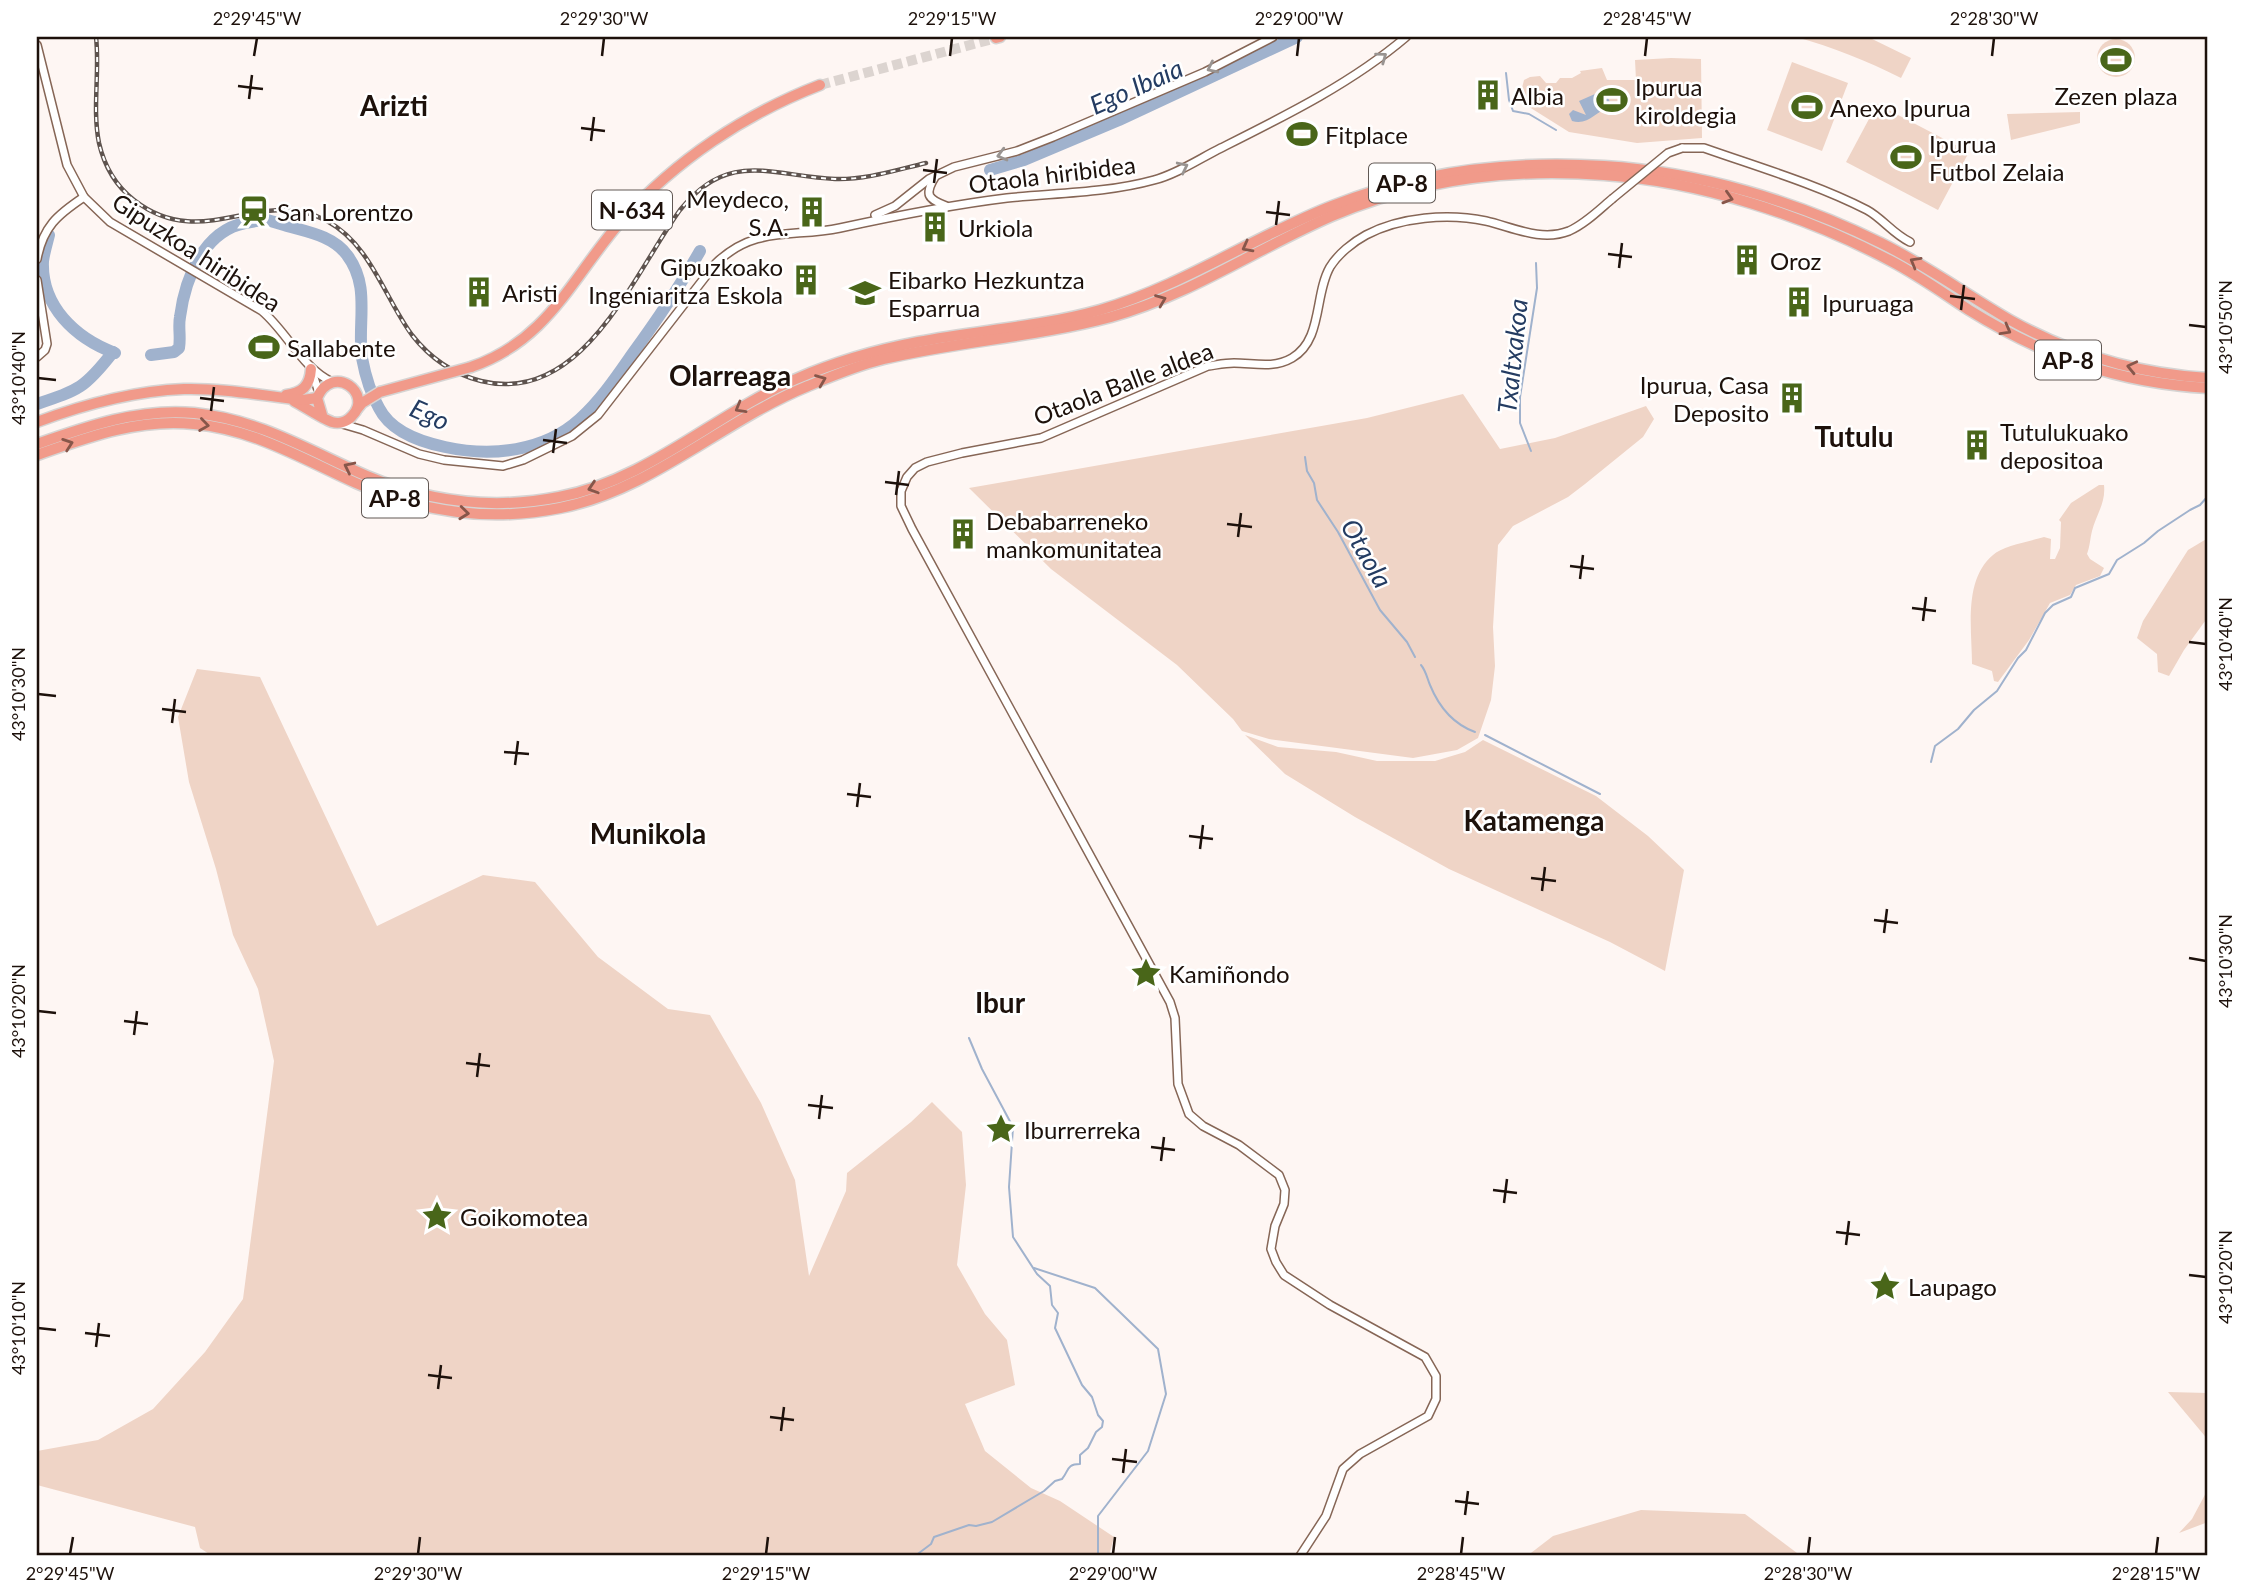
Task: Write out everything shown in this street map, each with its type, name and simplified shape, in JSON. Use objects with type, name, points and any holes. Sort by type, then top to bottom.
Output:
[{"type":"highway","name":"N-634","points":[[368,394],[471,367],[506,352],[532,333],[558,304],[623,219],[663,179],[711,142],[756,114],[820,85]]},
{"type":"highway","name":"AP-8","points":[[37,444],[136,420],[186,412],[226,418],[278,434],[390,485],[416,494],[467,503],[530,503],[567,496],[657,465],[791,381],[855,357],[914,342],[1063,319],[1129,301],[1185,278],[1331,206],[1384,188],[1456,170],[1503,165],[1622,167],[1717,184],[1770,199],[1814,214],[1877,241],[2015,322],[2067,347],[2132,368],[2204,383]]},
{"type":"highway","name":"AP-8","points":[[715,429],[799,390],[881,359],[1032,335],[1135,309],[1205,280],[1335,215],[1387,197],[1458,179],[1551,172],[1665,182],[1778,213],[1821,228],[1873,252],[1972,312],[2036,346],[2090,368],[2150,383],[2204,383]]},
{"type":"highway","points":[[268,395],[300,392],[309,382],[311,368]]},
{"type":"highway","points":[[37,422],[93,403],[157,391],[187,389],[268,395],[303,400],[318,396],[332,382],[345,383],[368,394],[349,419],[338,423],[287,398]]},
{"type":"highway","points":[[351,386],[358,397],[355,412]]},
{"type":"highway","points":[[318,396],[322,415]]},
{"type":"highway","name":"AP-8","points":[[37,455],[99,428]]},
{"type":"main road","points":[[828,228],[881,213],[895,206],[929,179],[954,167],[1017,151],[1205,72],[1273,37]]},
{"type":"main road","name":"Otaola hiribidea","points":[[363,430],[419,454],[471,464],[503,466],[523,460],[572,436],[598,415],[716,263],[740,245],[757,238],[836,229],[878,218],[947,206],[1118,187],[1156,180],[1257,130],[1356,75],[1406,37]]},
{"type":"main road","name":"Gipuzkoa hiribidea","points":[[37,45],[67,165],[84,197],[110,222],[251,303],[274,321],[311,368]]},
{"type":"main road","name":"Otaola Balle aldea","points":[[1300,1556],[1326,1516],[1343,1469],[1360,1454],[1428,1416],[1436,1399],[1436,1377],[1425,1357],[1330,1305],[1284,1275],[1271,1249],[1275,1226],[1284,1204],[1285,1190],[1279,1175],[1239,1145],[1203,1126],[1189,1114],[1178,1084],[1175,1018],[1170,1002],[912,529],[901,506],[901,491],[907,477],[915,468],[927,462],[995,445],[1041,438],[1208,366],[1232,362],[1269,365],[1293,358],[1312,333],[1321,291],[1331,266],[1345,249],[1366,235],[1407,221],[1465,218],[1545,235],[1568,231],[1588,219],[1668,153],[1682,148],[1704,148],[1831,194],[1875,214],[1888,228],[1910,242]]},
{"type":"main road","points":[[936,176],[929,187],[929,195],[932,200],[947,206]]},
{"type":"main road","points":[[37,259],[41,240],[50,224],[84,197]]},
{"type":"main road","points":[[37,280],[47,344],[37,357]]},
{"type":"main road","points":[[311,368],[332,382]]},
{"type":"main road","points":[[311,368],[318,396]]},
{"type":"main road","points":[[355,412],[363,430]]},
{"type":"main road","points":[[338,423],[363,430]]},
{"type":"shaded area","points":[[1796,37],[1868,37],[1911,58],[1901,78],[1850,55]]},
{"type":"shaded area","name":"Zezen plaza","points":[[2116,39],[2130,44],[2135,58],[2130,72],[2116,77],[2102,72],[2097,58],[2102,44]]},
{"type":"shaded area","name":"Ipurua kiroldegia","points":[[1701,59],[1702,138],[1637,143],[1569,132],[1523,103],[1520,96],[1524,80],[1530,77],[1540,76],[1546,83],[1556,83],[1560,78],[1572,78],[1581,73],[1580,71],[1602,68],[1607,80],[1636,80],[1635,60]]},
{"type":"shaded area","name":"Anexo Ipurua","points":[[1792,62],[1848,83],[1822,151],[1767,130]]},
{"type":"shaded area","points":[[1877,104],[1969,152],[1938,210],[1846,162]]},
{"type":"shaded area","points":[[2080,112],[2080,123],[2011,140],[2007,114]]},
{"type":"shaded area","points":[[1463,394],[1500,449],[1555,438],[1646,406],[1654,419],[1643,437],[1585,484],[1568,497],[1513,526],[1498,545],[1493,627],[1495,666],[1491,700],[1478,738],[1457,750],[1413,758],[1269,739],[1242,731],[1177,665],[1051,569],[969,488],[1367,418]]},
{"type":"shaded area","points":[[2099,485],[2104,485],[2104,498],[2087,554],[2104,568],[2100,576],[2076,585],[2070,595],[2050,603],[2029,640],[1998,682],[1994,681],[1992,671],[1972,664],[1971,606],[1977,578],[1983,565],[2003,549],[2044,537],[2051,539],[2050,559],[2055,559],[2060,548],[2059,520],[2071,503]]},
{"type":"shaded area","points":[[2208,538],[2208,617],[2169,676],[2158,672],[2157,654],[2137,638],[2143,621],[2188,550]]},
{"type":"shaded area","points":[[197,669],[260,677],[377,926],[483,875],[535,882],[598,957],[668,1009],[710,1015],[761,1103],[795,1180],[809,1276],[846,1191],[847,1173],[932,1102],[962,1132],[966,1185],[957,1265],[985,1314],[1007,1340],[1015,1385],[965,1404],[985,1451],[1031,1488],[1060,1501],[1114,1537],[1109,1556],[212,1556],[200,1548],[195,1527],[37,1485],[37,1451],[98,1440],[153,1409],[205,1352],[243,1299],[274,1061],[258,989],[233,935],[189,782],[178,717]]},
{"type":"shaded area","points":[[1245,735],[1278,747],[1336,752],[1377,761],[1435,761],[1465,752],[1483,740],[1596,796],[1648,836],[1684,870],[1665,971],[1610,942],[1449,869],[1355,817],[1285,774]]},
{"type":"shaded area","points":[[2168,1392],[2208,1393],[2208,1441],[2204,1435]]},
{"type":"shaded area","points":[[2208,1489],[2208,1522],[2179,1533],[2192,1519]]},
{"type":"shaded area","points":[[1641,1510],[1745,1514],[1801,1556],[1527,1556],[1553,1536]]},
{"type":"water","points":[[1604,90],[1610,107],[1587,120],[1572,121],[1569,114],[1573,110],[1586,115],[1579,101]]},
{"type":"waterway","name":"Ego Ibaia","points":[[990,170],[1024,160],[1119,120],[1297,37]]},
{"type":"waterway","name":"Txaltxakoa","points":[[1506,73],[1513,111],[1529,114],[1556,130]]},
{"type":"waterway","name":"Ego","points":[[151,355],[174,352],[179,348],[179,321],[186,287],[199,258],[208,246],[231,228],[256,221],[271,221],[327,239],[347,255],[359,279],[361,292],[363,364],[376,402],[391,424],[417,439],[445,447],[480,451],[516,449],[550,439],[566,430],[595,404],[659,315],[700,251]]},
{"type":"waterway","name":"Ego","points":[[49,235],[43,261],[44,277],[54,306],[74,329],[100,347],[115,353]]},
{"type":"waterway","name":"Txaltxakoa","points":[[1531,451],[1520,423],[1520,397],[1537,288],[1536,263]]},
{"type":"waterway","points":[[37,404],[63,395],[88,381],[113,352]]},
{"type":"waterway","name":"Otaola","points":[[1305,457],[1317,500],[1338,532],[1380,610],[1407,642],[1415,657]]},
{"type":"waterway","points":[[1931,762],[1935,746],[1958,729],[1974,710],[1997,691],[2026,650],[2045,613],[2053,605],[2071,597],[2075,588],[2109,574],[2117,560],[2200,505],[2208,496]]},
{"type":"waterway","name":"Otaola","points":[[1421,665],[1442,707],[1453,719],[1475,732]]},
{"type":"waterway","name":"Otaola","points":[[1485,735],[1600,794]]},
{"type":"waterway","name":"Iburrerreka","points":[[915,1556],[931,1544],[934,1537],[969,1525],[992,1522],[1062,1479],[1070,1467],[1080,1464],[1080,1455],[1088,1448],[1103,1421],[1092,1397],[1082,1385],[1055,1328],[1058,1313],[1052,1305],[1050,1286],[1037,1274],[1013,1237],[1009,1187],[1013,1127],[969,1038]]},
{"type":"waterway","points":[[1034,1268],[1095,1288],[1158,1349],[1166,1394],[1148,1451],[1098,1516],[1098,1556]]},
{"type":"tunnel","points":[[820,85],[996,38]]},
{"type":"railway","points":[[96,37],[96,117],[99,143],[112,175],[134,200],[159,215],[184,221],[208,221],[278,210],[302,212],[327,221],[342,231],[366,258],[402,320],[419,343],[434,358],[481,381],[517,383],[548,374],[576,355],[601,329],[623,299],[680,210],[698,191],[716,179],[752,170],[847,179],[926,163]]},
{"type":"place","name":"Zezen plaza","points":[[2116,60]]},
{"type":"place","name":"Albia","points":[[1488,95]]},
{"type":"place","name":"Ipurua kiroldegia","points":[[1612,100]]},
{"type":"place","name":"Anexo Ipurua","points":[[1807,107]]},
{"type":"place","name":"Fitplace","points":[[1302,134]]},
{"type":"place","name":"Ipurua Futbol Zelaia","points":[[1906,157]]},
{"type":"place","name":"San Lorentzo","points":[[254,211]]},
{"type":"place","name":"Meydeco, S.A.","points":[[812,212]]},
{"type":"place","name":"Urkiola","points":[[935,227]]},
{"type":"place","name":"Oroz","points":[[1747,260]]},
{"type":"place","name":"Gipuzkoako Ingeniaritza Eskola","points":[[806,280]]},
{"type":"place","name":"Aristi","points":[[479,292]]},
{"type":"place","name":"Eibarko Hezkuntza Esparrua","points":[[865,293]]},
{"type":"place","name":"Ipuruaga","points":[[1799,302]]},
{"type":"place","name":"Sallabente","points":[[264,347]]},
{"type":"place","name":"Ipurua, Casa Deposito","points":[[1792,398]]},
{"type":"place","name":"Tutulukuako depositoa","points":[[1977,445]]},
{"type":"place","name":"Debabarreneko mankomunitatea","points":[[963,534]]},
{"type":"place","name":"Kamiñondo","points":[[1146,973]]},
{"type":"place","name":"Iburrerreka","points":[[1001,1129]]},
{"type":"place","name":"Goikomotea","points":[[437,1216]]},
{"type":"place","name":"Laupago","points":[[1885,1286]]},
{"type":"district","name":"Arizti","points":[[394,105]]},
{"type":"district","name":"Olarreaga","points":[[730,375]]},
{"type":"district","name":"Tutulu","points":[[1854,436]]},
{"type":"district","name":"Katamenga","points":[[1534,820]]},
{"type":"district","name":"Munikola","points":[[648,833]]},
{"type":"district","name":"Ibur","points":[[1000,1002]]}]
